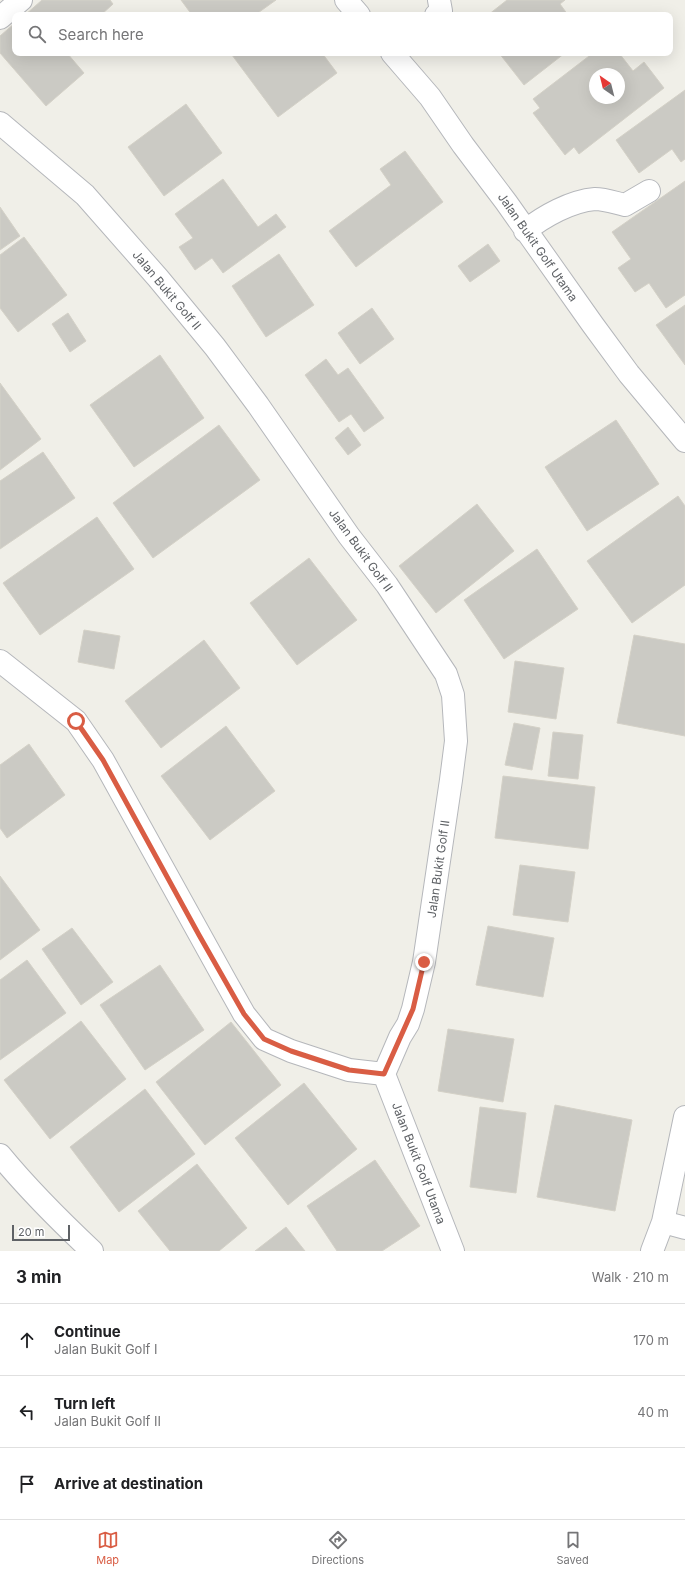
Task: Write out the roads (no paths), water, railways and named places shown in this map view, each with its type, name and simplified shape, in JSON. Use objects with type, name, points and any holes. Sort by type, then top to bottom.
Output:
[{"type":"street","points":[[0,18],[20,0]]},
{"type":"street","points":[[346,0],[356,12]]},
{"type":"street","points":[[439,0],[441,11],[440,12]]},
{"type":"street","name":"Jalan Bukit Golf Utama","points":[[396,56],[430,97],[463,145],[506,202],[525,231],[629,374],[685,441]]},
{"type":"street","name":"Jalan Bukit Golf II","points":[[0,123],[85,195],[158,278],[215,348],[258,404],[349,536],[387,585],[446,674],[453,695],[456,741],[424,962],[413,1009],[384,1074]]},
{"type":"street","points":[[525,231],[538,221],[575,203],[596,199],[626,205],[649,191]]},
{"type":"street","points":[[0,660],[76,721],[103,760],[244,1014],[264,1039],[291,1051],[349,1070],[384,1074]]},
{"type":"street","name":"Jalan Bukit Golf Utama","points":[[384,1074],[453,1251]]},
{"type":"street","points":[[652,1251],[663,1222],[684,1125]]},
{"type":"street","points":[[0,1155],[18,1177],[92,1251]]},
{"type":"street","points":[[663,1222],[685,1228]]}]
